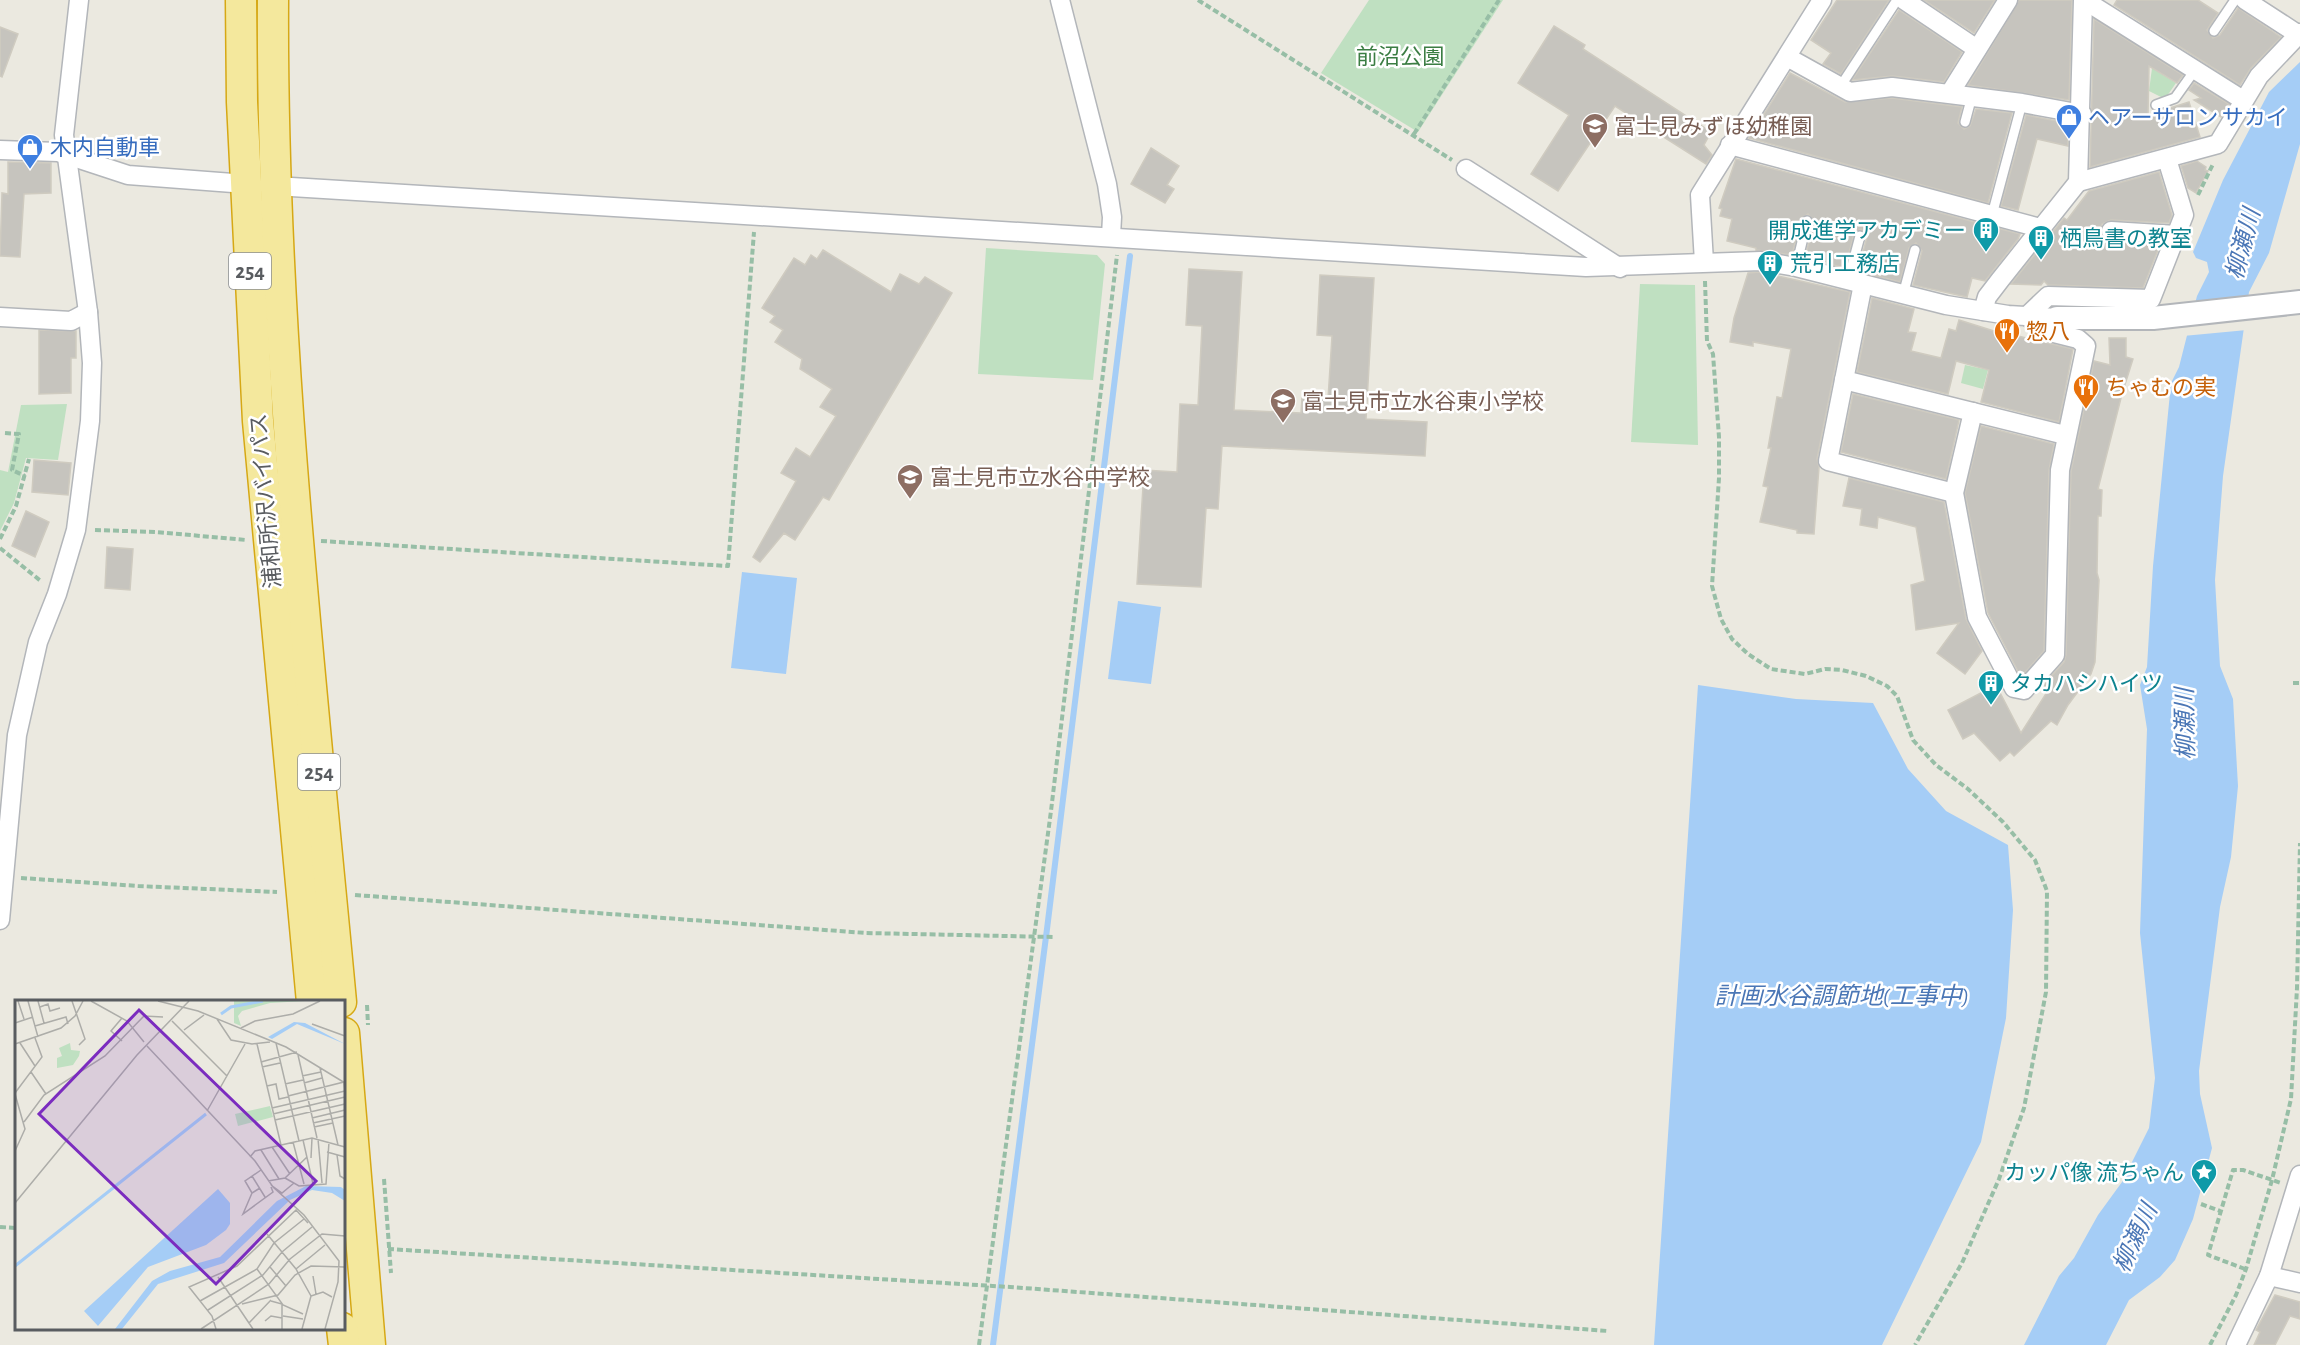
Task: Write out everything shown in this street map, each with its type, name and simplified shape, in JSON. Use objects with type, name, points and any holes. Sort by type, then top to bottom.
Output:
[{"type":"highway","name":"浦和所沢バイパス","points":[[242,0],[242,102],[260,185]]},
{"type":"highway","name":"浦和所沢バイパス","points":[[273,0],[260,185],[300,891],[312,1000]]},
{"type":"highway","name":"浦和所沢バイパス","points":[[282,542],[331,893],[341,1000]]},
{"type":"highway","points":[[345,1046],[370,1345]]},
{"type":"highway","points":[[342,1330],[344,1345]]},
{"type":"street","points":[[0,920],[17,735],[38,642],[57,594],[76,530],[90,421],[92,363],[88,312],[64,135],[79,0]]},
{"type":"street","points":[[1060,0],[1107,184],[1112,217],[1123,237]]},
{"type":"street","points":[[1704,262],[1700,195],[1822,0]]},
{"type":"street","points":[[1904,0],[1977,49]]},
{"type":"street","points":[[1950,93],[2008,0]]},
{"type":"street","points":[[2083,0],[2243,100]]},
{"type":"street","points":[[2078,182],[2082,114],[2083,0]]},
{"type":"street","points":[[1983,311],[1988,297],[2078,182],[2218,144],[2259,76],[2299,34],[2246,1]]},
{"type":"street","points":[[1786,57],[1850,92],[1892,87],[2022,103],[2082,114]]},
{"type":"street","points":[[1730,145],[2040,228]]},
{"type":"street","points":[[0,150],[65,155],[128,175],[756,217],[1620,268],[1704,262],[1761,261],[1796,267],[1903,295],[1983,311],[2057,318],[2153,318],[2300,302]]},
{"type":"street","points":[[2027,316],[2048,296],[2151,300],[2184,215],[2167,159]]},
{"type":"street","points":[[1466,169],[1620,268]]},
{"type":"street","points":[[2111,231],[2176,235]]},
{"type":"street","points":[[1855,283],[1844,380],[1828,461],[1954,493]]},
{"type":"street","points":[[0,317],[71,321],[88,312]]},
{"type":"street","points":[[1972,412],[1954,493],[1977,616],[2014,687],[2024,690],[2055,655],[2060,470],[2065,435],[2086,346],[2078,339],[2046,331],[2027,316]]},
{"type":"street","points":[[1844,380],[2065,435]]},
{"type":"street","points":[[2236,1345],[2269,1276],[2300,1175]]},
{"type":"street","points":[[2269,1276],[2300,1283]]},
{"type":"lane","points":[[1840,87],[1897,0]]},
{"type":"lane","points":[[2214,31],[2246,1]]},
{"type":"lane","points":[[2156,105],[2175,98],[2195,70]]},
{"type":"lane","points":[[1965,122],[1972,96]]},
{"type":"lane","points":[[1992,215],[2022,103]]},
{"type":"lane","points":[[1796,267],[1807,221]]},
{"type":"lane","points":[[1855,283],[1860,236]]},
{"type":"lane","points":[[1903,295],[1915,250]]},
{"type":"path","points":[[1198,0],[1414,134],[1466,169]]},
{"type":"path","points":[[1414,134],[1499,0]]},
{"type":"path","points":[[2184,215],[2191,210],[2220,151],[2218,144]]},
{"type":"path","points":[[76,530],[156,532],[282,542],[318,541],[728,566],[756,217]]},
{"type":"path","points":[[979,1345],[1034,935],[1117,266],[1123,237]]},
{"type":"path","points":[[1704,262],[1707,341],[1713,354],[1719,437],[1719,478],[1712,586],[1721,619],[1732,639],[1748,654],[1771,669],[1805,674],[1825,669],[1842,670],[1866,676],[1887,686],[1898,696],[1913,740],[1936,765],[1968,789],[2003,822],[2035,860],[2047,891],[2046,992],[2024,1108],[1999,1179],[1962,1263],[1915,1345]]},
{"type":"path","points":[[5,433],[19,434],[12,470],[25,476]]},
{"type":"path","points":[[0,539],[16,507],[29,459]]},
{"type":"path","points":[[0,548],[57,594]]},
{"type":"path","points":[[2293,682],[2300,683]]},
{"type":"path","points":[[2210,1345],[2246,1269],[2272,1180],[2291,1099],[2297,988],[2300,843]]},
{"type":"path","points":[[5,877],[150,887],[300,891]]},
{"type":"path","points":[[331,893],[866,933],[1054,936]]},
{"type":"path","points":[[2246,1269],[2208,1255],[2220,1211],[2233,1170],[2243,1170],[2272,1180]]},
{"type":"path","points":[[2201,1204],[2220,1211]]},
{"type":"path","points":[[0,1227],[15,1228]]},
{"type":"path","points":[[361,1249],[1010,1287],[1608,1330]]},
{"type":"green space","name":"前沼公園","points":[[1369,0],[1503,0],[1418,132],[1321,73]]},
{"type":"green space","points":[[2152,68],[2176,83],[2163,98],[2149,91]]},
{"type":"green space","points":[[986,248],[1097,255],[1105,264],[1093,380],[978,374]]},
{"type":"green space","points":[[1640,284],[1695,285],[1698,445],[1631,442]]},
{"type":"green space","points":[[1965,365],[1988,370],[1983,389],[1961,383]]},
{"type":"green space","points":[[67,404],[58,460],[26,458],[14,503],[0,531],[0,470],[8,472],[21,405]]},
{"type":"water","name":"柳瀬川","points":[[2300,62],[2300,144],[2269,253],[2249,292],[2223,476],[2215,580],[2220,666],[2233,699],[2238,786],[2231,857],[2220,907],[2199,1071],[2200,1094],[2212,1148],[2193,1219],[2175,1260],[2160,1277],[2129,1300],[2106,1345],[2024,1345],[2059,1276],[2074,1258],[2098,1215],[2122,1182],[2149,1128],[2155,1078],[2140,933],[2147,729],[2140,685],[2147,667],[2153,566],[2171,383],[2179,367],[2197,296],[2209,272],[2207,262],[2196,258],[2193,252],[2223,180],[2269,92]]},
{"type":"water","points":[[742,572],[797,578],[786,674],[731,668]]},
{"type":"water","points":[[1118,601],[1161,607],[1151,684],[1108,679]]},
{"type":"water","name":"計画水谷調節地(工事中)","points":[[1698,685],[1796,699],[1873,703],[1908,769],[1946,811],[2008,845],[2013,910],[2006,1018],[1981,1142],[1882,1345],[1654,1345]]},
{"type":"pier","points":[[2251,295],[2247,330],[2183,336],[2192,302]]},
{"type":"building","points":[[1837,0],[1889,0],[1841,74],[1823,64],[1831,53],[1811,40]]},
{"type":"building","points":[[1924,0],[1995,0],[1974,33]]},
{"type":"building","points":[[2019,0],[2072,0],[2069,100],[1968,85]]},
{"type":"building","points":[[2117,0],[2198,0],[2218,13],[2207,30],[2213,38],[2220,35],[2238,8],[2281,37],[2251,68],[2240,85],[2114,5]]},
{"type":"building","points":[[1899,10],[1962,52],[1944,82],[1893,76],[1852,80]]},
{"type":"building","points":[[2094,19],[2183,75],[2177,83],[2149,66],[2148,115],[2189,102],[2200,137],[2090,167]]},
{"type":"building","points":[[1554,26],[1585,45],[1583,49],[1711,132],[1704,145],[1712,155],[1706,164],[1615,106],[1558,191],[1531,174],[1569,115],[1518,83]]},
{"type":"building","points":[[0,27],[18,34],[2,77],[0,76]]},
{"type":"building","points":[[1790,73],[1845,102],[1892,98],[1962,107],[1958,123],[1964,129],[1970,126],[1976,109],[2012,113],[1988,203],[1749,138]]},
{"type":"building","points":[[2194,83],[2229,104],[2221,117],[2194,100],[2201,98],[2189,90]]},
{"type":"building","points":[[2026,115],[2068,123],[2068,146],[2037,139],[2018,210],[2001,206]]},
{"type":"building","points":[[1151,148],[1179,166],[1167,185],[1174,189],[1165,203],[1131,184]]},
{"type":"building","points":[[1736,159],[2020,234],[1985,281],[1972,278],[1967,297],[1913,285],[1922,251],[1916,243],[1909,248],[1900,282],[1858,271],[1867,237],[1861,229],[1854,234],[1845,268],[1805,258],[1814,222],[1808,214],[1801,219],[1792,255],[1756,250],[1756,248],[1727,241],[1732,219],[1720,216],[1722,209],[1719,208]]},
{"type":"building","points":[[2197,161],[2208,171],[2196,193],[2188,188],[2181,166]]},
{"type":"building","points":[[8,162],[51,163],[51,193],[24,194],[20,257],[0,256],[2,193],[8,194]]},
{"type":"building","points":[[2159,172],[2172,215],[2169,223],[2111,220],[2102,224],[2100,230],[2101,237],[2110,242],[2160,245],[2143,288],[2048,285],[2044,281],[2041,285],[2011,284],[2064,218],[2067,220],[2089,191]]},
{"type":"building","points":[[823,250],[891,292],[900,274],[919,284],[925,277],[952,293],[829,500],[823,497],[795,540],[784,533],[760,562],[753,557],[796,481],[781,473],[796,448],[810,457],[836,416],[820,407],[832,389],[800,369],[802,359],[775,342],[783,330],[770,322],[775,316],[762,308],[794,258],[805,265],[811,255],[817,259]]},
{"type":"building","points":[[1189,269],[1242,272],[1234,410],[1301,413],[1302,398],[1328,399],[1332,336],[1317,335],[1320,275],[1374,278],[1366,419],[1427,422],[1425,456],[1222,446],[1218,509],[1206,508],[1201,587],[1137,584],[1144,470],[1177,472],[1180,404],[1198,405],[1202,326],[1186,325]]},
{"type":"building","points":[[1760,272],[1850,292],[1817,459],[1819,467],[1814,534],[1797,533],[1797,530],[1760,522],[1768,487],[1763,486],[1771,448],[1768,448],[1777,397],[1782,398],[1791,349],[1753,342],[1753,346],[1730,342],[1734,318],[1748,273]]},
{"type":"building","points":[[1872,298],[1914,309],[1908,332],[1916,333],[1911,351],[1941,358],[1949,329],[1956,331],[1959,320],[2013,337],[2014,335],[2073,349],[2059,422],[1981,402],[1989,370],[1956,361],[1948,394],[1857,372]]},
{"type":"building","points":[[39,330],[76,331],[76,358],[71,358],[71,393],[39,394]]},
{"type":"building","points":[[2109,338],[2126,338],[2126,357],[2133,359],[2098,489],[2102,490],[2101,516],[2098,516],[2097,573],[2099,580],[2095,662],[2091,674],[2068,705],[2057,725],[2051,721],[2014,756],[2010,752],[2000,761],[1974,733],[1963,739],[1948,710],[1996,685],[2021,733],[2049,689],[2043,685],[2064,662],[2071,471],[2094,361],[2110,365]]},
{"type":"building","points":[[1853,394],[1959,420],[1946,479],[1841,452]]},
{"type":"building","points":[[1981,426],[2054,444],[2049,470],[2044,651],[2021,677],[1988,613],[1965,493]]},
{"type":"building","points":[[34,460],[71,463],[68,495],[32,492]]},
{"type":"building","points":[[1849,478],[1944,502],[1966,619],[1982,651],[1965,674],[1937,653],[1959,623],[1916,630],[1911,585],[1925,581],[1916,527],[1878,517],[1877,528],[1860,525],[1862,509],[1843,506]]},
{"type":"building","points":[[26,511],[49,522],[35,557],[12,546]]},
{"type":"building","points":[[107,547],[133,549],[130,590],[105,588]]},
{"type":"building","points":[[2275,1295],[2300,1302],[2300,1319],[2290,1316],[2275,1345],[2254,1345],[2260,1332],[2256,1330]]},
{"type":"waterway","points":[[993,1345],[1130,256]]},
{"type":"place","name":"ヘアーサロン サカイ","points":[[2069,140]]},
{"type":"place","name":"富士見みずほ幼稚園","points":[[1595,149]]},
{"type":"place","name":"木内自動車","points":[[30,170]]},
{"type":"place","name":"開成進学アカデミー","points":[[1986,253]]},
{"type":"place","name":"栖鳥書の教室","points":[[2041,261]]},
{"type":"place","name":"荒引工務店","points":[[1770,286]]},
{"type":"place","name":"惣八","points":[[2007,354]]},
{"type":"place","name":"ちゃむの実","points":[[2086,410]]},
{"type":"place","name":"富士見市立水谷東小学校","points":[[1283,424]]},
{"type":"place","name":"富士見市立水谷中学校","points":[[910,500]]},
{"type":"place","name":"タカハシハイツ","points":[[1991,706]]},
{"type":"place","name":"カッパ像 流ちゃん","points":[[2204,1195]]}]
